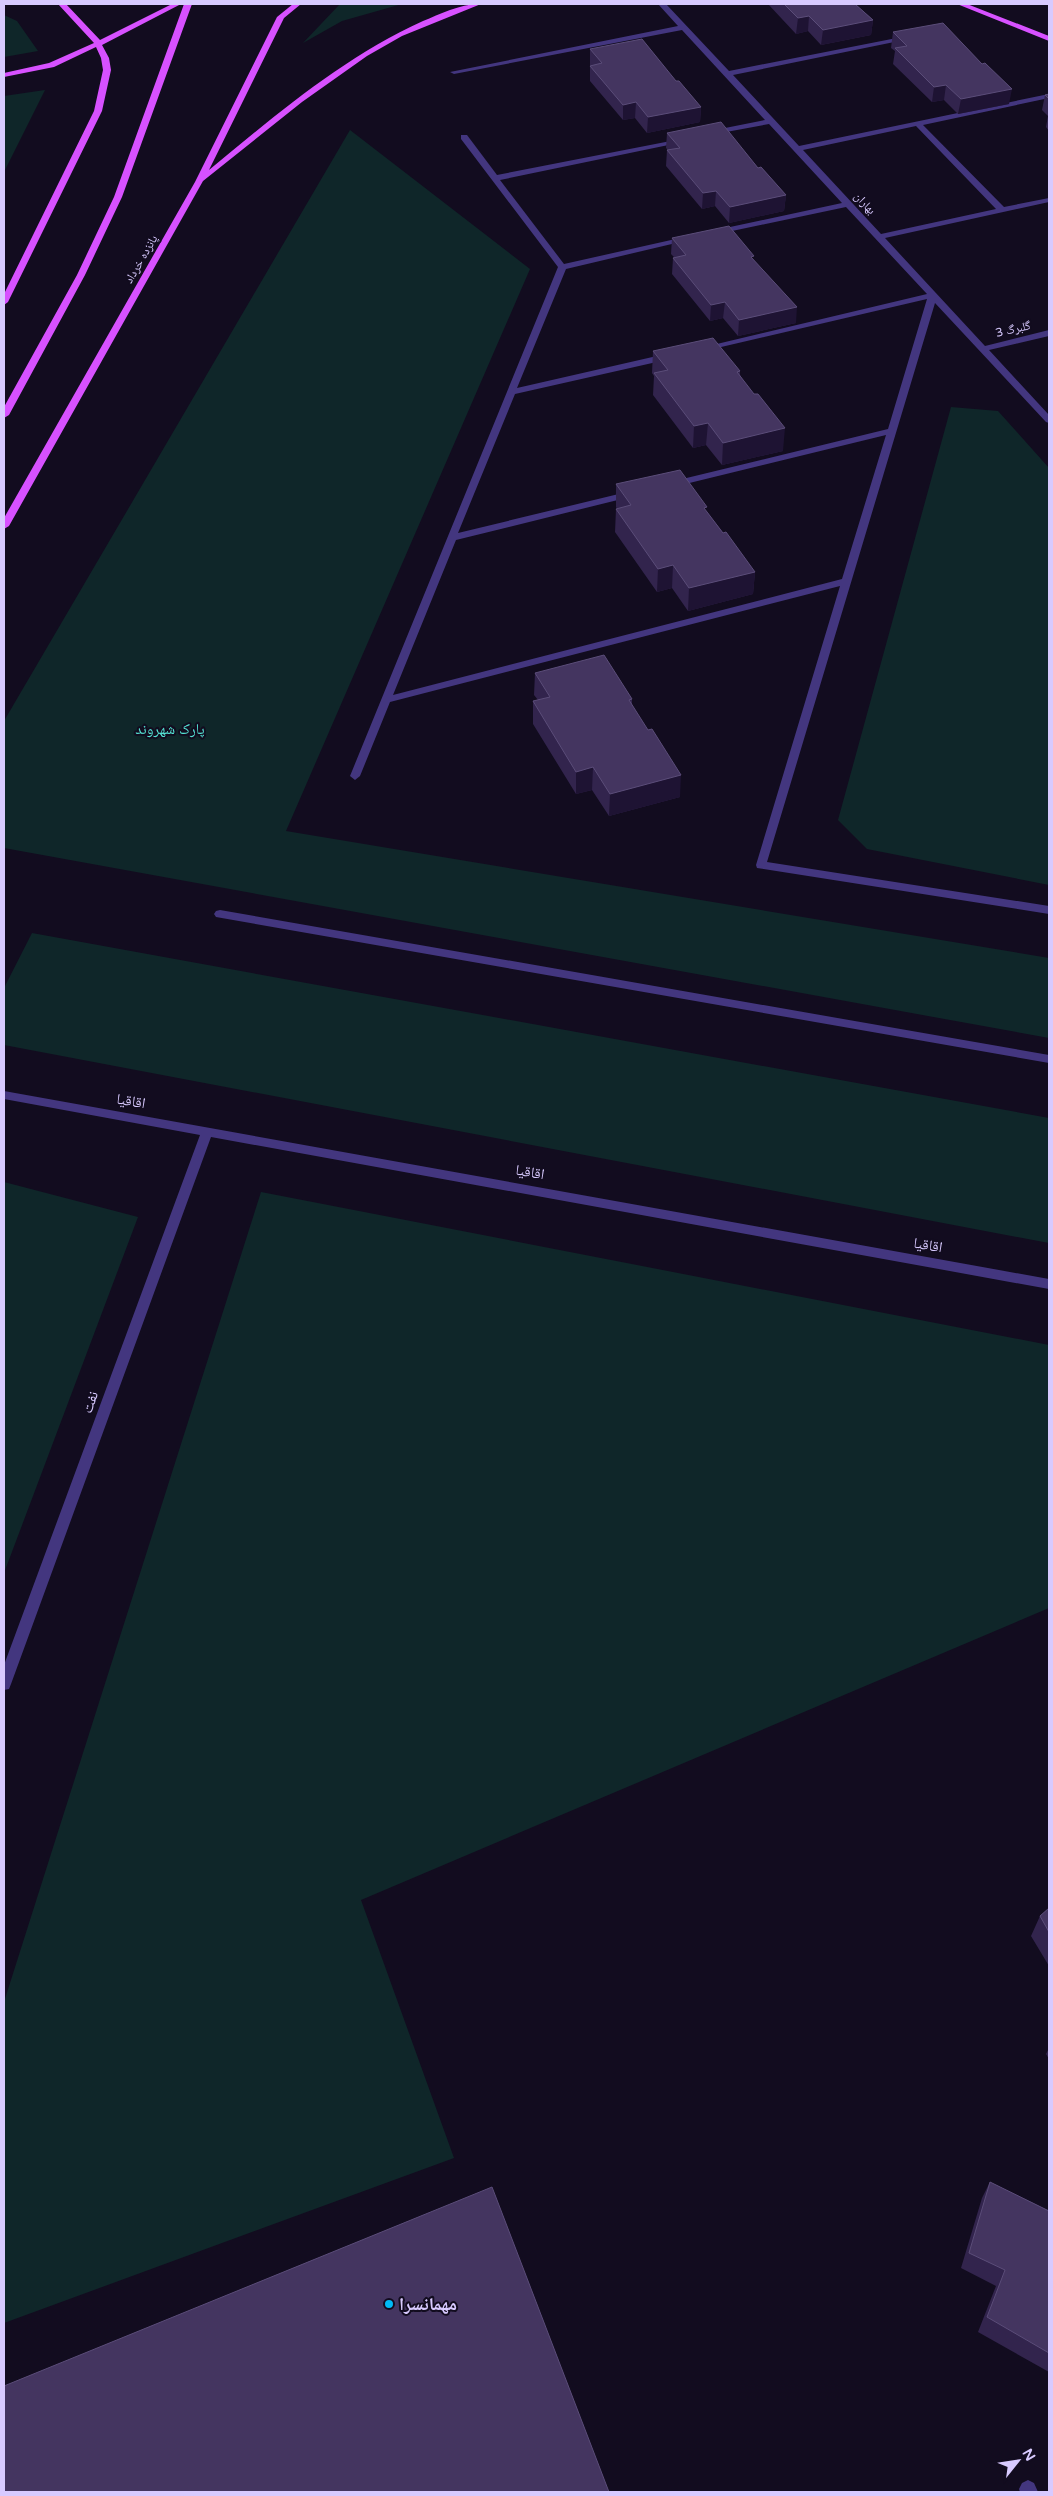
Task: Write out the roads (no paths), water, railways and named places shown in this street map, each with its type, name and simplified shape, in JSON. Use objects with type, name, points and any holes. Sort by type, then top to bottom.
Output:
[{"type":"main road","points":[[4,302],[98,111],[107,70],[106,58],[97,41],[74,14],[62,4]]},
{"type":"main road","points":[[4,74],[51,65],[126,31],[177,4]]},
{"type":"main road","points":[[4,414],[81,275],[118,198],[188,4]]},
{"type":"main road","name":"پانزده خرداد","points":[[4,526],[199,182],[281,17],[297,4]]},
{"type":"main road","points":[[199,182],[319,84],[364,52],[397,34],[432,19],[476,4]]},
{"type":"main road","points":[[961,4],[1049,39]]},
{"type":"street","name":"بهاران","points":[[662,4],[1049,420]]},
{"type":"street","points":[[454,72],[684,27]]},
{"type":"street","points":[[727,74],[921,35]]},
{"type":"street","points":[[797,149],[1049,96]]},
{"type":"street","points":[[705,135],[771,121]]},
{"type":"street","points":[[918,124],[1002,210]]},
{"type":"street","points":[[464,137],[562,267]]},
{"type":"street","points":[[496,178],[695,137]]},
{"type":"street","points":[[879,237],[1049,200]]},
{"type":"street","points":[[705,235],[849,204]]},
{"type":"street","points":[[562,267],[696,238]]},
{"type":"street","points":[[355,776],[562,267]]},
{"type":"street","points":[[693,350],[933,295],[762,865],[1049,910]]},
{"type":"street","name":"گلبرگ 3","points":[[983,349],[1049,333]]},
{"type":"street","points":[[511,392],[684,352]]},
{"type":"street","points":[[662,487],[892,431]]},
{"type":"street","points":[[452,538],[643,492]]},
{"type":"street","points":[[386,700],[847,581]]},
{"type":"street","points":[[220,914],[1049,1059]]},
{"type":"street","name":"اقاقیا","points":[[4,1095],[1049,1284]]},
{"type":"street","name":"نفت","points":[[4,1684],[207,1132]]},
{"type":"place","name":"مهمانسرا","points":[[389,2304]]},
{"type":"park label","name":"پارک شهروند","points":[[170,729]]}]
